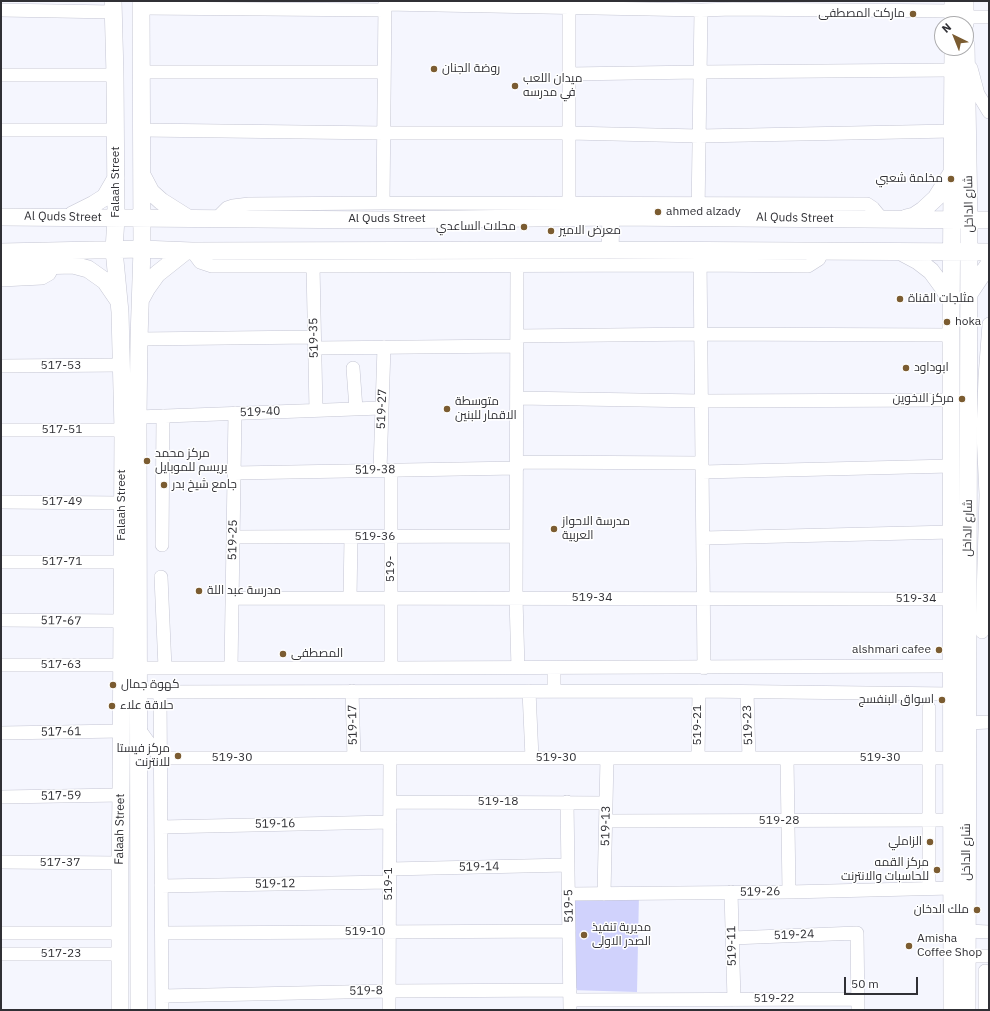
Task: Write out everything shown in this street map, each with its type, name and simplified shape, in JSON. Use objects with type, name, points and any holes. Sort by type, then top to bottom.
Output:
[{"type":"main road","name":"Falaah Street","points":[[139,1010],[138,417],[142,250],[141,5]]},
{"type":"main road","name":"Falaah Street","points":[[113,6],[116,178],[114,250],[120,302],[123,430],[120,1010]]},
{"type":"main road","name":"شارع الداخل","points":[[952,1010],[951,174],[952,70],[958,56]]},
{"type":"main road","name":"شارع الداخل","points":[[962,56],[969,220],[968,294],[981,377],[979,632],[967,723],[967,1010]]},
{"type":"main road","points":[[142,174],[151,192],[166,205],[190,219]]},
{"type":"main road","points":[[890,219],[914,216],[923,210],[936,198],[951,174]]},
{"type":"main road","points":[[66,217],[94,204],[105,197],[116,178]]},
{"type":"main road","name":"Al Quds Street","points":[[1,217],[383,220],[569,210],[611,217],[698,211],[890,219],[989,220]]},
{"type":"main road","points":[[610,250],[611,217]]},
{"type":"main road","points":[[1,252],[114,250],[610,250],[700,258],[822,252],[989,252]]},
{"type":"main road","points":[[140,301],[157,274],[189,251]]},
{"type":"main road","points":[[901,252],[918,261],[931,271],[951,301]]},
{"type":"main road","points":[[968,294],[989,264]]},
{"type":"main road","points":[[1,267],[73,265],[88,269],[105,281],[113,290],[120,302]]},
{"type":"street","points":[[141,5],[569,5],[701,10],[733,5],[959,13],[989,17]]},
{"type":"street","points":[[383,203],[385,5]]},
{"type":"street","points":[[569,5],[569,210]]},
{"type":"street","points":[[1,10],[113,6]]},
{"type":"street","points":[[218,219],[227,208],[248,204],[383,203],[569,210],[698,211],[701,10]]},
{"type":"street","points":[[965,56],[978,94],[989,112]]},
{"type":"street","points":[[569,74],[952,70]]},
{"type":"street","points":[[141,72],[384,72]]},
{"type":"street","points":[[1,75],[115,75]]},
{"type":"street","points":[[1,130],[115,130]]},
{"type":"street","points":[[141,130],[384,133],[569,133],[699,136],[952,131]]},
{"type":"street","points":[[189,251],[200,262],[212,266],[517,266],[700,258],[704,668]]},
{"type":"street","points":[[1,280],[42,278],[49,274],[54,265]]},
{"type":"street","name":"519-35","points":[[313,266],[316,410]]},
{"type":"street","points":[[517,266],[516,598],[518,668]]},
{"type":"street","points":[[981,377],[989,324]]},
{"type":"street","points":[[139,339],[314,342],[384,347],[701,334],[951,335]]},
{"type":"street","name":"519-27","points":[[384,347],[381,408],[386,470]]},
{"type":"street","name":"517-53","points":[[1,366],[122,365]]},
{"type":"street","points":[[353,368],[356,409]]},
{"type":"street","points":[[517,398],[701,401],[951,400]]},
{"type":"street","name":"519-40","points":[[138,417],[381,408]]},
{"type":"street","name":"519-25","points":[[231,668],[235,413]]},
{"type":"street","points":[[162,545],[163,416]]},
{"type":"street","name":"517-51","points":[[1,430],[123,430]]},
{"type":"street","name":"519-38","points":[[234,474],[517,465],[702,467],[951,466]]},
{"type":"street","name":"519-","points":[[386,470],[391,537],[391,668]]},
{"type":"street","points":[[979,632],[986,576],[981,495]]},
{"type":"street","name":"517-49","points":[[1,502],[122,503]]},
{"type":"street","points":[[703,538],[952,532]]},
{"type":"street","name":"519-36","points":[[233,537],[516,536]]},
{"type":"street","points":[[350,598],[351,537]]},
{"type":"street","name":"517-71","points":[[1,562],[122,562]]},
{"type":"street","points":[[161,577],[165,668]]},
{"type":"street","name":"519-34","points":[[232,598],[952,599]]},
{"type":"street","name":"517-67","points":[[1,620],[122,621]]},
{"type":"street","name":"517-63","points":[[1,665],[122,665]]},
{"type":"street","points":[[139,668],[704,668],[952,666]]},
{"type":"street","points":[[554,668],[554,691]]},
{"type":"street","name":"519-17","points":[[352,691],[354,758]]},
{"type":"street","points":[[529,691],[532,758]]},
{"type":"street","points":[[139,692],[699,691],[952,694]]},
{"type":"street","name":"519-21","points":[[698,758],[699,691]]},
{"type":"street","points":[[160,692],[162,1010]]},
{"type":"street","name":"519-23","points":[[747,692],[749,758]]},
{"type":"street","points":[[929,708],[929,888]]},
{"type":"street","points":[[967,723],[989,722]]},
{"type":"street","points":[[139,729],[160,758]]},
{"type":"street","name":"517-61","points":[[1,733],[121,731]]},
{"type":"street","name":"519-30","points":[[160,758],[952,758]]},
{"type":"street","name":"519-1","points":[[389,1010],[390,758]]},
{"type":"street","name":"519-13","points":[[604,894],[607,758]]},
{"type":"street","points":[[787,758],[789,892]]},
{"type":"street","name":"517-59","points":[[1,797],[121,795]]},
{"type":"street","name":"519-18","points":[[390,802],[606,803]]},
{"type":"street","name":"519-5","points":[[567,802],[570,1000]]},
{"type":"street","name":"519-28","points":[[606,822],[952,820]]},
{"type":"street","name":"519-16","points":[[161,827],[390,822]]},
{"type":"street","name":"517-37","points":[[1,862],[120,863]]},
{"type":"street","name":"519-14","points":[[390,869],[568,865]]},
{"type":"street","name":"519-12","points":[[161,886],[390,882]]},
{"type":"street","name":"519-26","points":[[568,894],[789,892],[952,888]]},
{"type":"street","name":"519-11","points":[[731,892],[734,1000]]},
{"type":"street","name":"519-10","points":[[162,933],[569,931]]},
{"type":"street","points":[[967,931],[989,932]]},
{"type":"street","name":"517-23","points":[[1,933],[120,933]]},
{"type":"street","name":"519-24","points":[[732,938],[857,933],[858,1005]]},
{"type":"street","name":"517-23","points":[[1,954],[120,954]]},
{"type":"street","points":[[967,956],[989,956]]},
{"type":"street","points":[[985,971],[985,1010]]},
{"type":"street","name":"519-8","points":[[162,996],[389,991],[570,1000]]},
{"type":"street","name":"519-22","points":[[570,1000],[701,1005],[734,1000],[858,1005]]},
{"type":"shaded area","points":[[568,894],[639,894],[637,992],[570,990]]},
{"type":"place","name":"ماركت المصطفى","points":[[913,14]]},
{"type":"place","name":"روضة الجنان","points":[[434,69]]},
{"type":"place","name":"ميدان اللعب في مدرسه","points":[[515,86]]},
{"type":"place","name":"مخلمة شعبي","points":[[951,179]]},
{"type":"place","name":"ahmed alzady","points":[[658,212]]},
{"type":"place","name":"محلات الساعدي","points":[[524,227]]},
{"type":"place","name":"معرض الامير","points":[[551,231]]},
{"type":"place","name":"مثلجات القناة","points":[[900,299]]},
{"type":"place","name":"hoka","points":[[947,322]]},
{"type":"place","name":"ابوداود","points":[[906,368]]},
{"type":"place","name":"مركز الاخوين","points":[[962,399]]},
{"type":"place","name":"متوسطة الاقمار للبنين","points":[[447,409]]},
{"type":"place","name":"مركز محمد بريسم للموبايل","points":[[147,461]]},
{"type":"place","name":"جامع شيخ بدر","points":[[164,485]]},
{"type":"place","name":"مدرسة الاحواز العربية","points":[[554,529]]},
{"type":"place","name":"مدرسة عبد اللة","points":[[199,591]]},
{"type":"place","name":"alshmari cafee","points":[[939,650]]},
{"type":"place","name":"المصطفى","points":[[283,654]]},
{"type":"place","name":"كهوة جمال","points":[[113,685]]},
{"type":"place","name":"اسواق البنفسج","points":[[942,700]]},
{"type":"place","name":"حلاقة علاء","points":[[112,706]]},
{"type":"place","name":"مركز فيستا للانترنت","points":[[178,756]]},
{"type":"place","name":"الزاملي","points":[[930,842]]},
{"type":"place","name":"مركز القمه للحاسبات والانترنت","points":[[937,870]]},
{"type":"place","name":"ملك الدخان","points":[[977,910]]},
{"type":"place","name":"مديرية تنفيذ الصدر الاولى","points":[[584,935]]},
{"type":"place","name":"Amisha Coffee Shop","points":[[909,946]]}]
